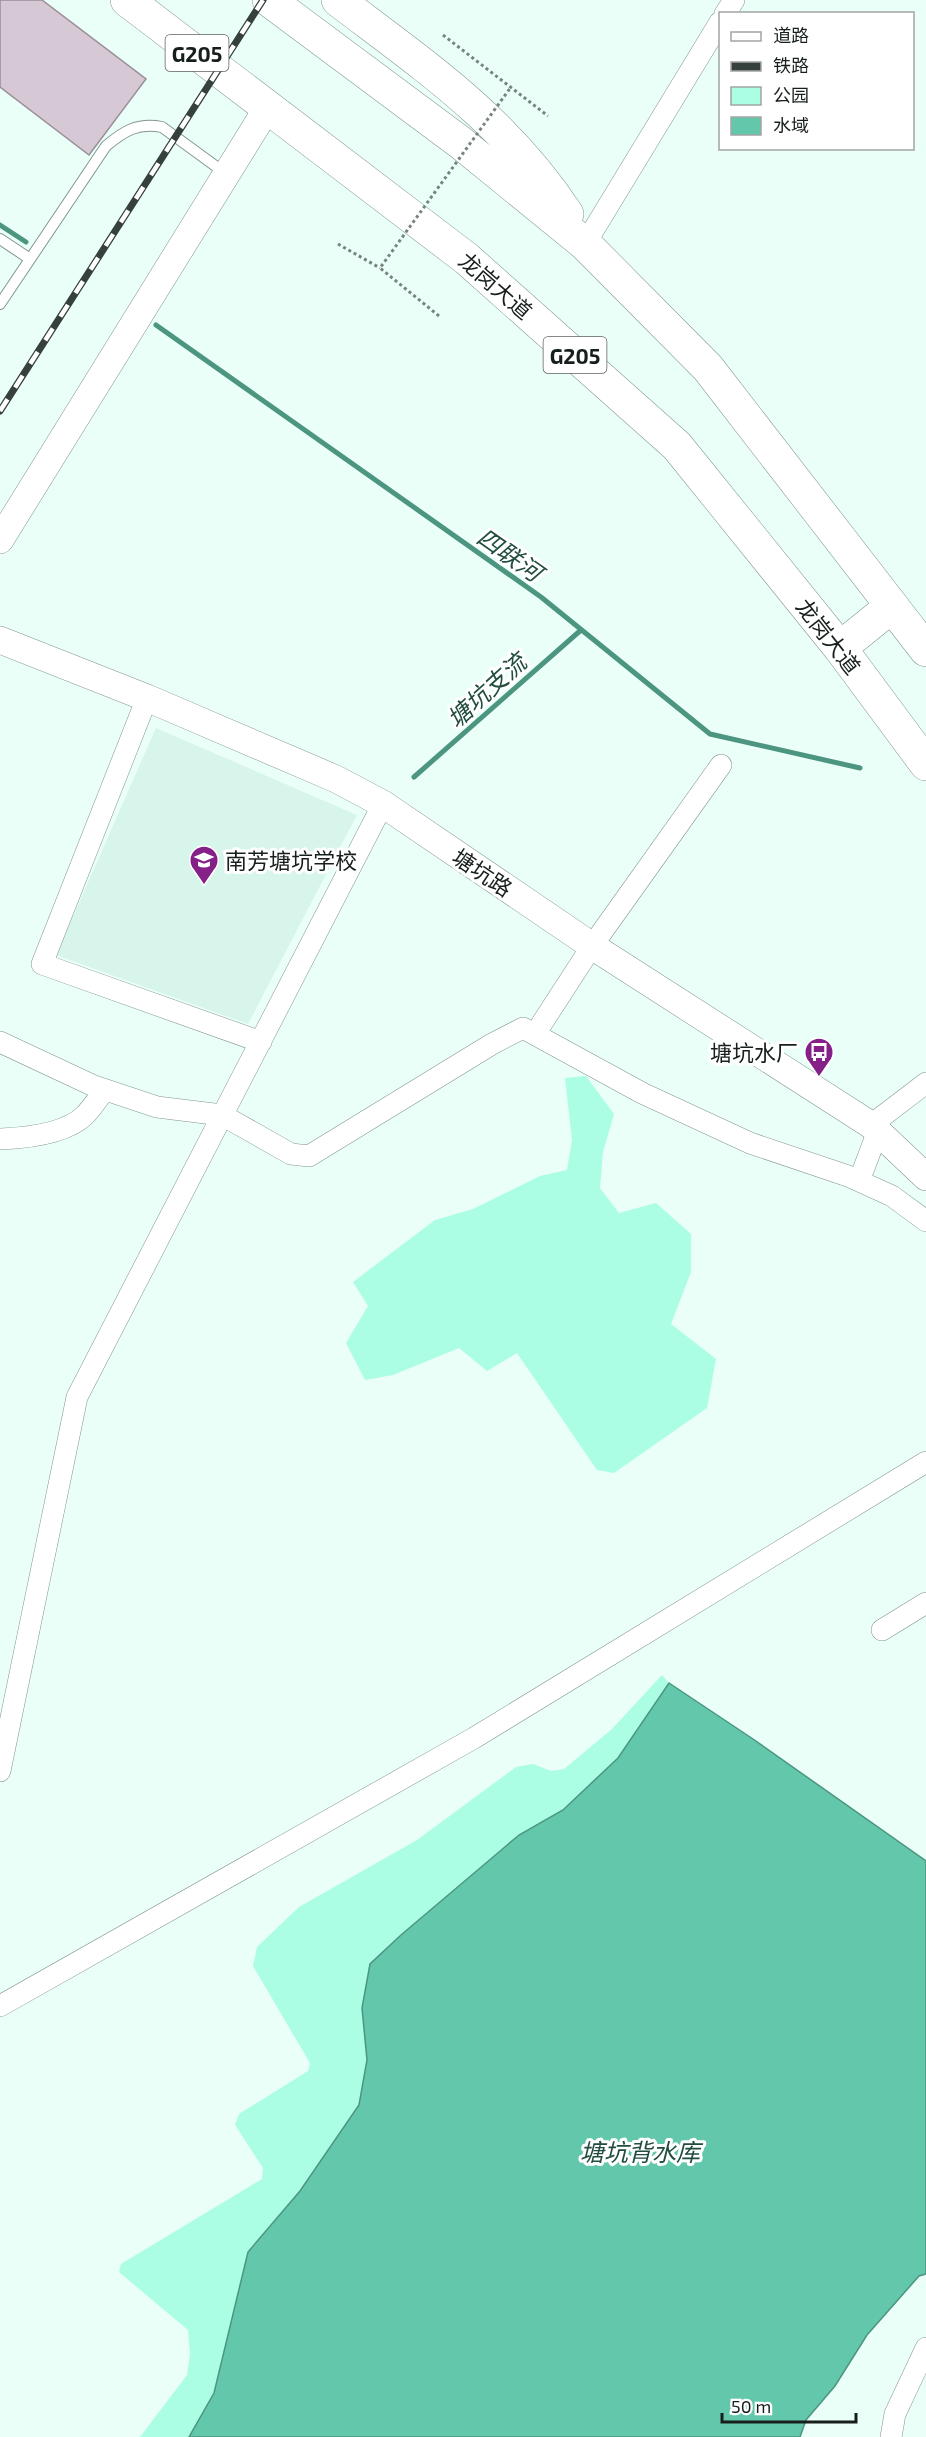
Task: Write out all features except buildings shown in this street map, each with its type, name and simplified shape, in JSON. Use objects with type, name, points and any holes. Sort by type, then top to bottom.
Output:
[{"type":"highway","name":"龙岗大道","points":[[127,0],[467,259],[677,446],[840,648],[926,764]]},
{"type":"highway","points":[[269,0],[461,143],[585,243],[708,368],[926,650]]},
{"type":"highway","points":[[338,0],[463,95],[513,142],[553,193],[585,243]]},
{"type":"highway","points":[[840,648],[892,606]]},
{"type":"street","points":[[585,243],[719,24]]},
{"type":"street","points":[[0,540],[267,107]]},
{"type":"street","name":"塘坑路","points":[[0,640],[147,698],[336,779],[383,804],[592,946],[874,1128],[926,1177]]},
{"type":"street","points":[[147,698],[42,964],[261,1042]]},
{"type":"street","points":[[535,1034],[592,946],[721,765]]},
{"type":"street","points":[[0,1771],[77,1397],[383,804]]},
{"type":"street","points":[[0,1042],[105,1090],[158,1107],[222,1115],[291,1154],[309,1156],[492,1044],[524,1028],[642,1093],[750,1143],[859,1181],[892,1196],[926,1221]]},
{"type":"street","points":[[859,1181],[874,1128],[926,1083]]},
{"type":"street","points":[[0,1139],[41,1133],[68,1126],[83,1117],[105,1090]]},
{"type":"street","points":[[0,2006],[474,1738],[904,1478],[926,1462]]},
{"type":"street","points":[[882,1630],[926,1604]]},
{"type":"street","points":[[891,2437],[895,2414],[926,2348]]},
{"type":"lane","points":[[0,304],[106,146],[134,126],[162,127],[226,173]]},
{"type":"lane","points":[[0,239],[30,258]]},
{"type":"path","points":[[443,35],[548,116]]},
{"type":"path","points":[[380,268],[511,87]]},
{"type":"path","points":[[338,244],[380,268],[439,316]]},
{"type":"shaded area","name":"南芳塘坑学校","points":[[156,728],[357,815],[248,1024],[56,955]]},
{"type":"green space","points":[[586,1076],[614,1114],[603,1152],[600,1188],[619,1213],[656,1203],[691,1234],[691,1272],[671,1324],[716,1359],[707,1408],[614,1473],[597,1470],[517,1353],[487,1371],[459,1348],[393,1375],[365,1380],[346,1343],[368,1306],[353,1282],[435,1220],[473,1209],[540,1176],[567,1170],[572,1140],[565,1078]]},
{"type":"green space","points":[[662,1675],[669,1683],[618,1758],[563,1810],[519,1835],[461,1886],[362,2008],[367,2060],[359,2105],[300,2191],[248,2252],[214,2393],[189,2437],[140,2437],[187,2375],[190,2354],[188,2330],[119,2272],[121,2264],[262,2179],[263,2168],[235,2125],[239,2114],[308,2071],[310,2063],[253,1966],[257,1947],[299,1907],[417,1840],[516,1767],[533,1764],[551,1771],[564,1769],[612,1729]]},
{"type":"water","name":"塘坑背水库","points":[[669,1683],[926,1861],[926,2274],[919,2276],[867,2335],[835,2386],[806,2420],[800,2437],[189,2437],[214,2393],[248,2252],[300,2191],[359,2105],[367,2060],[362,2008],[370,1964],[519,1835],[563,1810],[618,1758]]},
{"type":"waterway","name":"四联河","points":[[0,225],[26,242]]},
{"type":"waterway","name":"四联河","points":[[156,325],[541,597],[710,734],[860,768]]},
{"type":"waterway","name":"塘坑支流","points":[[414,777],[581,630]]},
{"type":"railway","points":[[0,411],[263,0]]},
{"type":"place","name":"南芳塘坑学校","points":[[204,886]]},
{"type":"place","name":"塘坑水厂","points":[[819,1078]]}]
